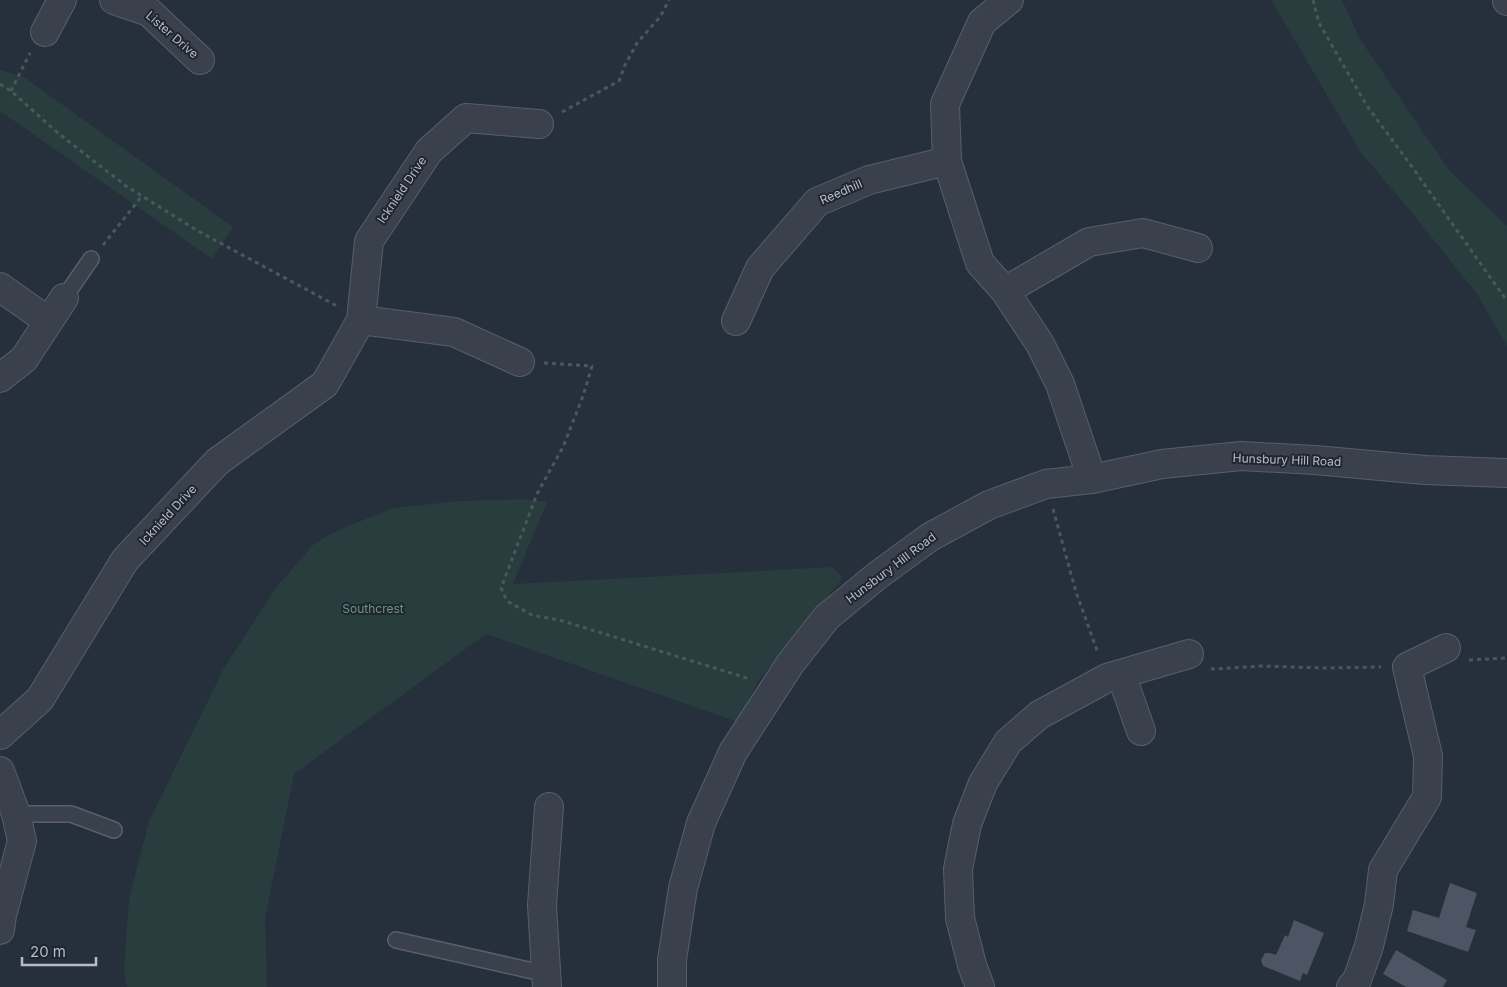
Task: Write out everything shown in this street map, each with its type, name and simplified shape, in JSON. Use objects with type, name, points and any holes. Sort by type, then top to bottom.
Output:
[{"type":"street","points":[[46,32],[62,0]]},
{"type":"street","name":"Lister Drive","points":[[114,0],[149,12],[200,60]]},
{"type":"street","points":[[1009,0],[982,22],[945,104],[947,161],[980,263],[1005,291],[1040,344],[1060,384],[1092,480]]},
{"type":"street","name":"Icknield Drive","points":[[0,735],[40,699],[125,560],[218,462],[325,384],[361,320],[369,241],[429,151],[466,118],[539,124]]},
{"type":"street","name":"Reedhill","points":[[736,321],[760,268],[817,202],[870,180],[947,161]]},
{"type":"street","points":[[1005,291],[1090,242],[1142,233],[1198,248]]},
{"type":"street","points":[[0,287],[48,321]]},
{"type":"street","points":[[0,378],[24,359],[64,298]]},
{"type":"street","points":[[361,320],[454,332],[520,362]]},
{"type":"street","name":"Hunsbury Hill Road","points":[[672,987],[672,960],[683,888],[701,823],[733,752],[790,664],[827,617],[878,575],[930,537],[989,505],[1046,484],[1092,480],[1162,464],[1241,456],[1315,460],[1425,470],[1507,473]]},
{"type":"street","points":[[1351,987],[1357,980],[1369,946],[1383,870],[1427,797],[1428,756],[1407,667],[1446,648]]},
{"type":"street","points":[[980,987],[972,965],[960,918],[958,869],[966,824],[980,791],[1008,742],[1039,715],[1114,676],[1189,654]]},
{"type":"street","points":[[1114,676],[1141,731]]},
{"type":"street","points":[[0,771],[16,814],[22,841],[0,930]]},
{"type":"street","points":[[546,981],[542,904],[549,807]]},
{"type":"lane","points":[[64,298],[91,260]]},
{"type":"lane","points":[[16,814],[71,814],[114,830]]},
{"type":"lane","points":[[396,940],[546,981]]},
{"type":"path","points":[[539,124],[619,81],[625,64],[637,43],[660,18],[669,0]]},
{"type":"path","points":[[1313,0],[1319,24],[1367,106],[1507,301]]},
{"type":"path","points":[[12,91],[30,52],[46,32]]},
{"type":"path","points":[[0,84],[12,91],[59,134],[126,186],[198,231],[361,320]]},
{"type":"path","points":[[91,260],[142,196]]},
{"type":"path","points":[[520,362],[592,366],[583,396],[563,447],[537,494],[501,588],[507,601],[532,615],[563,622],[775,686]]},
{"type":"path","points":[[1046,484],[1076,592],[1114,676]]},
{"type":"path","points":[[1446,648],[1468,660],[1507,658]]},
{"type":"path","points":[[1189,654],[1213,670],[1261,666],[1324,668],[1407,667]]},
{"type":"green space","points":[[1271,0],[1342,0],[1360,39],[1449,170],[1507,226],[1507,346],[1477,294],[1361,153]]},
{"type":"green space","points":[[0,70],[24,77],[233,227],[212,259],[0,111]]},
{"type":"green space","name":"Southcrest","points":[[524,499],[547,502],[513,584],[833,567],[843,578],[758,681],[738,722],[486,634],[294,774],[265,918],[267,987],[127,987],[124,970],[129,899],[149,821],[224,668],[277,586],[314,544],[336,531],[393,508],[460,501]]},
{"type":"building","points":[[1450,883],[1477,893],[1466,927],[1476,930],[1468,952],[1407,931],[1413,910],[1439,918]]},
{"type":"building","points":[[1294,920],[1324,933],[1307,975],[1303,973],[1300,981],[1263,966],[1261,960],[1265,953],[1276,955],[1285,935],[1288,937]]},
{"type":"building","points":[[1396,950],[1447,980],[1443,987],[1406,987],[1383,974]]}]
